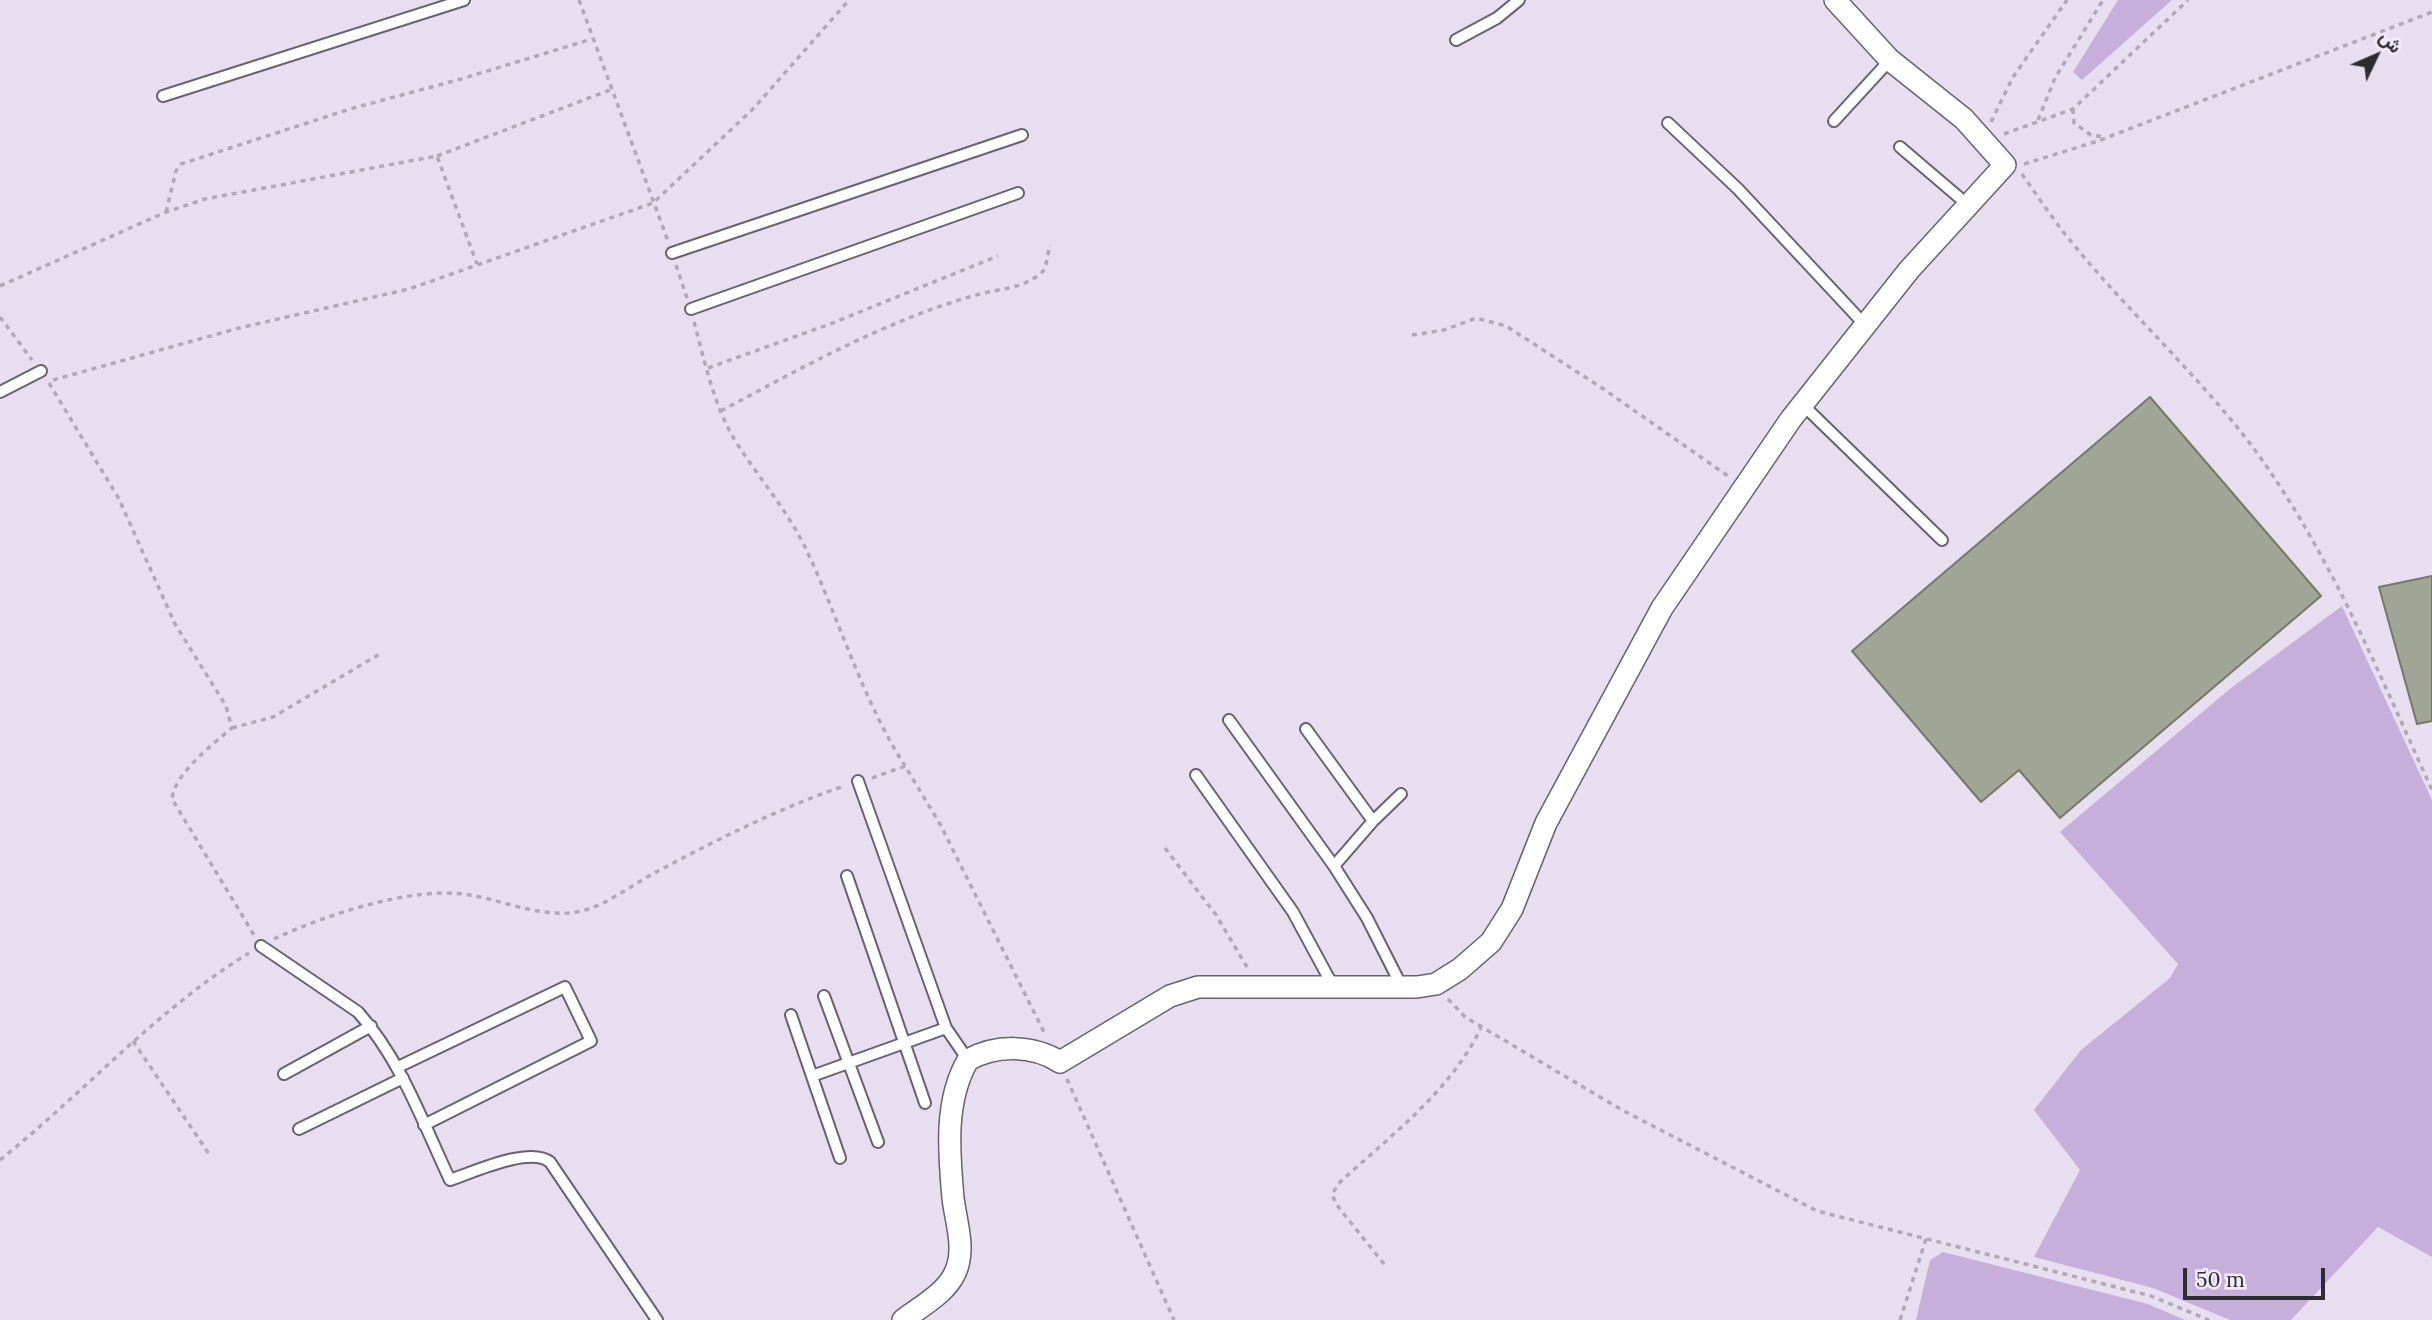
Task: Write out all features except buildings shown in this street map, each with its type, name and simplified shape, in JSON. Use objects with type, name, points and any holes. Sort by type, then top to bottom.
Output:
[{"type":"street","points":[[903,1320],[939,1292],[954,1275],[961,1255],[953,1198],[952,1103],[968,1060],[992,1051],[1034,1049],[1060,1062],[1170,996],[1198,987],[1333,986],[1403,990],[1436,984],[1460,969],[1491,942],[1512,909],[1546,823],[1662,608],[1802,404],[1909,270],[2005,165],[1985,134],[1890,60],[1835,0]]},
{"type":"lane","points":[[163,96],[464,0]]},
{"type":"lane","points":[[1456,40],[1497,18],[1519,0]]},
{"type":"lane","points":[[1834,121],[1890,60]]},
{"type":"lane","points":[[1668,123],[1738,189],[1865,325]]},
{"type":"lane","points":[[673,253],[1022,135]]},
{"type":"lane","points":[[1900,147],[1968,205]]},
{"type":"lane","points":[[691,309],[1018,192]]},
{"type":"lane","points":[[0,392],[41,372]]},
{"type":"lane","points":[[1802,404],[1942,540]]},
{"type":"lane","points":[[1229,720],[1334,866],[1367,918],[1403,990]]},
{"type":"lane","points":[[1306,729],[1373,821]]},
{"type":"lane","points":[[1196,775],[1293,912],[1333,986]]},
{"type":"lane","points":[[858,781],[946,1028],[968,1060]]},
{"type":"lane","points":[[1334,866],[1373,821],[1401,794]]},
{"type":"lane","points":[[847,876],[925,1103]]},
{"type":"lane","points":[[261,946],[358,1012],[371,1026],[400,1073],[450,1180],[527,1156],[544,1157],[550,1162],[657,1320]]},
{"type":"lane","points":[[299,1129],[400,1073],[565,988],[591,1041],[424,1125]]},
{"type":"lane","points":[[824,996],[878,1142]]},
{"type":"lane","points":[[791,1015],[840,1158]]},
{"type":"lane","points":[[284,1074],[371,1026]]},
{"type":"lane","points":[[812,1076],[946,1028]]},
{"type":"path","points":[[579,0],[610,90],[673,253],[721,411],[735,441],[767,485],[804,545],[881,728],[940,824],[1060,1062],[1174,1320]]},
{"type":"path","points":[[232,728],[226,706],[175,624],[119,499],[48,382],[239,328],[409,289],[653,203],[753,109],[849,0]]},
{"type":"path","points":[[2067,0],[2013,77],[1985,134],[2002,135],[2073,108],[2188,0]]},
{"type":"path","points":[[2038,120],[2055,78],[2103,0]]},
{"type":"path","points":[[2432,12],[2108,137],[2017,166],[2066,234],[2164,342],[2258,455],[2297,512],[2347,603],[2432,790]]},
{"type":"path","points":[[166,212],[176,170],[191,160],[350,109],[593,39]]},
{"type":"path","points":[[0,286],[166,212],[205,199],[437,156],[610,90]]},
{"type":"path","points":[[2073,108],[2074,123],[2081,130],[2108,137]]},
{"type":"path","points":[[437,156],[477,264]]},
{"type":"path","points":[[721,411],[886,328],[976,296],[1029,284],[1045,269],[1049,245]]},
{"type":"path","points":[[708,368],[830,324],[998,256]]},
{"type":"path","points":[[0,317],[41,372]]},
{"type":"path","points":[[1412,335],[1444,330],[1476,318],[1506,326],[1602,388],[1744,487]]},
{"type":"path","points":[[261,946],[172,799],[172,790],[208,748],[232,728],[273,717],[383,652]]},
{"type":"path","points":[[0,1160],[163,1013],[261,946],[284,934],[378,902],[418,894],[468,894],[561,914],[586,910],[710,843],[796,802],[858,781],[893,773],[905,766]]},
{"type":"path","points":[[1165,848],[1216,915],[1255,985]]},
{"type":"path","points":[[1436,984],[1465,1017],[1481,1027],[1622,1110],[1753,1176],[1796,1202],[1817,1210],[2151,1296],[2209,1320]]},
{"type":"path","points":[[1384,1264],[1339,1208],[1332,1195],[1338,1184],[1444,1086],[1465,1060],[1481,1027]]},
{"type":"path","points":[[133,1041],[211,1157]]},
{"type":"path","points":[[1900,1320],[1926,1238]]},
{"type":"shaded area","points":[[2118,0],[2172,0],[2082,80],[2073,72]]},
{"type":"shaded area","points":[[2342,606],[2432,800],[2432,1257],[2378,1227],[2291,1320],[2230,1320],[2153,1288],[2034,1257],[2080,1170],[2034,1110],[2081,1050],[2170,978],[2178,964],[2060,832],[2231,688]]},
{"type":"shaded area","points":[[1943,1252],[2148,1304],[2185,1320],[1916,1320],[1930,1260]]}]
